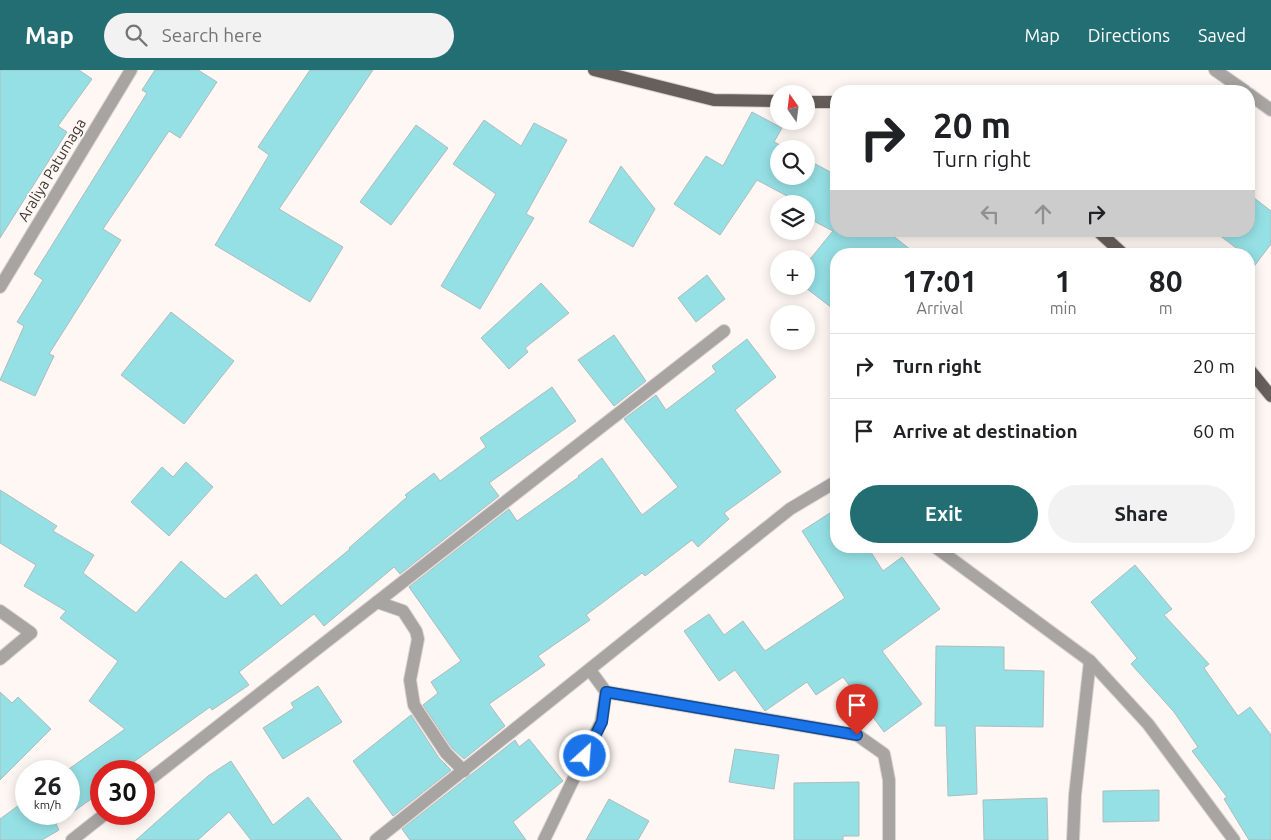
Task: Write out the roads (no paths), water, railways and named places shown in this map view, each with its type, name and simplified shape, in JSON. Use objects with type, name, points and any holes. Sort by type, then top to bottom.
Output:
[{"type":"main road","points":[[594,70],[714,100],[770,101]]},
{"type":"main road","points":[[815,102],[830,102]]},
{"type":"main road","points":[[1105,237],[1116,248]]},
{"type":"main road","points":[[1255,376],[1271,396]]},
{"type":"street","name":"Araliya Patumaga","points":[[0,287],[131,70]]},
{"type":"street","points":[[1215,70],[1236,85]]},
{"type":"street","points":[[1255,98],[1271,110]]},
{"type":"street","points":[[155,775],[724,331]]},
{"type":"street","points":[[376,840],[790,509],[830,485]]},
{"type":"street","points":[[943,553],[1090,661],[1148,724],[1234,840]]},
{"type":"street","points":[[377,602],[403,611],[416,631],[418,639],[410,680],[414,704],[446,753],[464,771]]},
{"type":"street","points":[[0,611],[31,634],[0,660]]},
{"type":"street","points":[[1074,840],[1074,795],[1090,661]]},
{"type":"street","points":[[544,840],[602,722],[606,692],[590,670]]},
{"type":"street","points":[[606,692],[857,735],[884,754],[889,780],[889,840]]},
{"type":"street","points":[[72,840],[91,825]]}]
